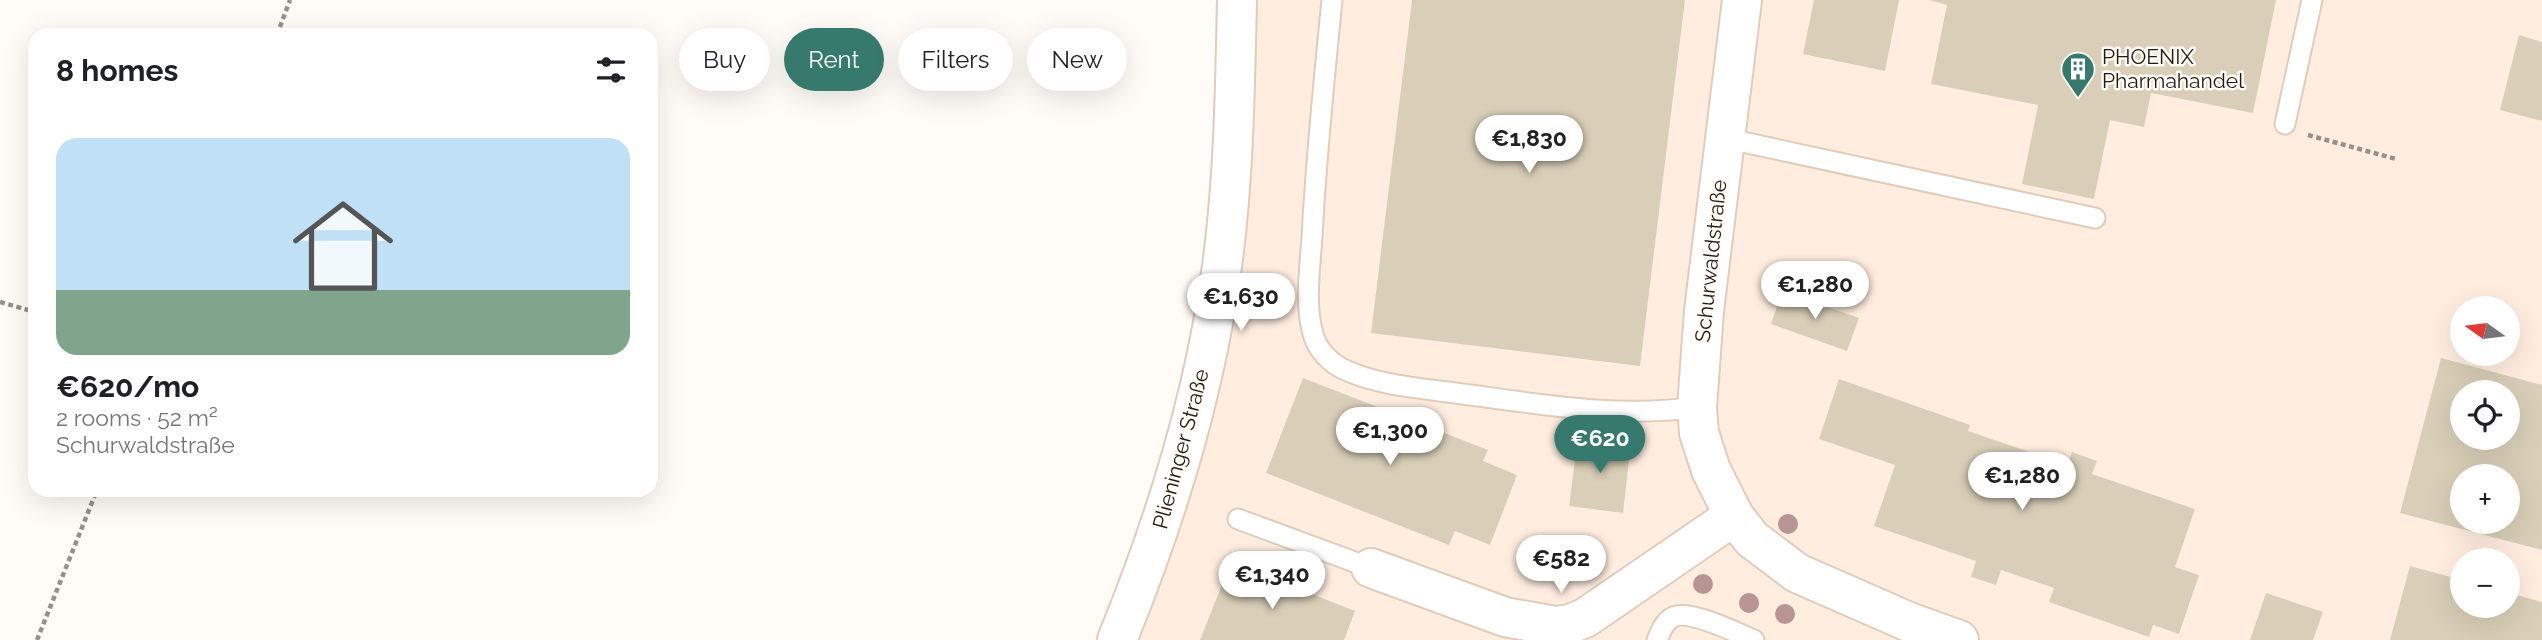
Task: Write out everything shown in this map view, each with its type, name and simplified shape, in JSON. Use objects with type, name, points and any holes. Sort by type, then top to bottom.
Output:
[{"type":"street","name":"Plieninger Straße","points":[[1117,640],[1155,542],[1180,467],[1211,332],[1222,266],[1229,195],[1237,0]]},
{"type":"street","name":"Schurwaldstraße","points":[[1742,0],[1704,311],[1697,407],[1699,433],[1711,470],[1734,516],[1752,539],[1797,573],[1906,631],[1959,640]]},
{"type":"street","points":[[1371,568],[1504,617],[1555,626],[1570,624],[1585,618],[1734,516]]},
{"type":"lane","points":[[1332,0],[1310,259],[1310,314],[1314,338],[1322,353],[1339,367],[1359,376],[1409,386],[1597,409],[1669,411],[1697,407]]},
{"type":"lane","points":[[2285,124],[2312,0]]},
{"type":"lane","points":[[1724,138],[2095,218]]},
{"type":"lane","points":[[1238,519],[1371,568]]},
{"type":"lane","points":[[1657,640],[1665,623],[1676,615],[1689,615],[1754,640]]},
{"type":"path","points":[[280,28],[290,0]]},
{"type":"path","points":[[2331,143],[2396,159]]},
{"type":"path","points":[[0,302],[28,310]]},
{"type":"path","points":[[37,640],[94,497]]},
{"type":"shaded area","points":[[1237,0],[2542,0],[2542,640],[1117,640],[1180,467]]},
{"type":"building","points":[[1412,0],[1685,0],[1640,366],[1371,333]]},
{"type":"building","points":[[1814,0],[1899,0],[1885,71],[1803,54]]},
{"type":"building","name":"PHOENIX Pharmahandel","points":[[1929,0],[2276,0],[2253,113],[2151,93],[2144,127],[2110,120],[2094,199],[2022,184],[2038,105],[1931,84],[1947,5]]},
{"type":"building","points":[[2519,35],[2542,42],[2542,121],[2500,110]]},
{"type":"building","points":[[1782,291],[1859,318],[1847,351],[1771,324]]},
{"type":"building","points":[[2441,358],[2450,360],[2450,366],[2471,366],[2542,385],[2542,550],[2481,534],[2520,534],[2520,464],[2450,464],[2450,526],[2400,513]]},
{"type":"building","points":[[1303,378],[1488,450],[1483,461],[1517,475],[1490,545],[1455,531],[1449,545],[1266,473]]},
{"type":"building","points":[[1839,379],[1970,425],[1968,431],[2068,465],[2072,452],[2097,461],[2092,474],[2195,509],[2175,567],[2199,575],[2179,634],[2153,625],[2149,637],[2049,602],[2054,588],[2001,570],[1996,585],[1971,577],[1976,561],[1874,526],[1895,465],[1819,439]]},
{"type":"building","points":[[1578,437],[1631,443],[1623,513],[1569,506]]},
{"type":"building","points":[[1231,562],[1355,611],[1344,640],[1200,640]]},
{"type":"building","points":[[2410,566],[2450,577],[2450,618],[2520,618],[2520,596],[2542,602],[2542,640],[2390,640]]},
{"type":"building","points":[[2266,593],[2323,612],[2313,640],[2250,640]]},
{"type":"place","name":"PHOENIX Pharmahandel","points":[[2078,99]]}]
